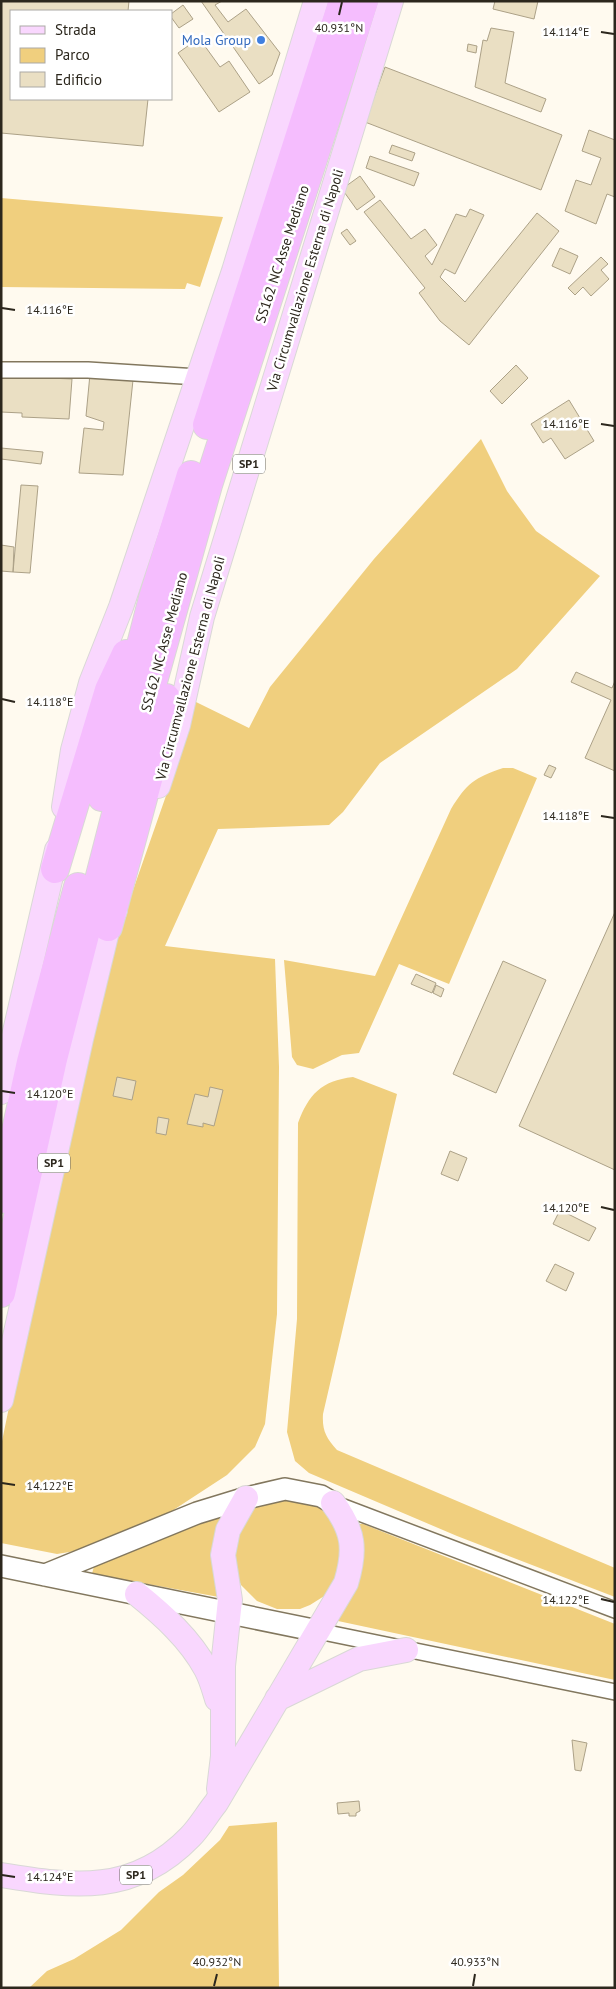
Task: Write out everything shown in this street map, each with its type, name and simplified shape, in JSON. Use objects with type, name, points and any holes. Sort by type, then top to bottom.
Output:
[{"type":"highway","name":"SS162 NC Asse Mediano","points":[[1,1199],[31,1062],[153,598],[343,1]]},
{"type":"highway","name":"SS162 NC Asse Mediano","points":[[1,1293],[53,1059],[117,810],[208,485],[364,1]]},
{"type":"highway","points":[[108,927],[153,760],[208,485]]},
{"type":"highway","points":[[55,869],[109,690],[153,598]]},
{"type":"main road","points":[[1,1092],[55,869],[73,750],[91,683],[120,607],[234,271],[316,1]]},
{"type":"main road","name":"Via Circumvallazione Esterna di Napoli","points":[[1,1400],[79,1048],[108,927],[146,824],[178,725],[202,617],[391,1]]},
{"type":"main road","points":[[1,1036],[21,1015]]},
{"type":"main road","points":[[45,1575],[197,1513],[246,1498],[286,1490],[321,1496],[333,1503],[346,1520],[352,1545],[352,1564],[346,1583],[216,1803]]},
{"type":"main road","points":[[216,1803],[223,1756],[223,1666],[230,1591],[223,1555],[225,1543],[235,1515],[246,1498]]},
{"type":"main road","points":[[1,1566],[318,1631]]},
{"type":"main road","points":[[137,1594],[162,1614],[182,1636],[207,1670],[224,1717]]},
{"type":"main road","points":[[277,1699],[359,1659],[406,1650]]},
{"type":"main road","name":"SP1","points":[[1,1875],[84,1886],[138,1874],[162,1861],[191,1836],[216,1803]]},
{"type":"main road","points":[[1,1859],[29,1880]]},
{"type":"street","points":[[1,370],[88,370],[198,378]]},
{"type":"street","points":[[333,1503],[615,1610]]},
{"type":"street","points":[[318,1631],[615,1692]]},
{"type":"green space","points":[[1,198],[223,217],[200,287],[187,283],[185,289],[1,287]]},
{"type":"green space","points":[[481,439],[507,491],[536,531],[600,576],[517,669],[380,763],[343,812],[329,825],[218,829],[165,946],[275,959],[279,1067],[277,1314],[265,1424],[255,1447],[227,1475],[152,1524],[94,1548],[57,1554],[1,1543],[1,1446],[21,1349],[110,956],[182,750],[196,702],[249,728],[270,687],[374,559]]},
{"type":"green space","points":[[503,768],[513,768],[537,778],[449,984],[399,964],[359,1053],[342,1055],[313,1069],[297,1065],[292,1057],[284,960],[375,976],[451,809],[472,782]]},
{"type":"green space","points":[[353,1077],[397,1094],[323,1414],[323,1425],[327,1438],[337,1450],[615,1568],[615,1597],[457,1536],[309,1473],[295,1461],[287,1432],[297,1319],[298,1123],[307,1104],[318,1091],[332,1082]]},
{"type":"green space","points":[[276,1497],[319,1505],[335,1520],[344,1563],[329,1593],[300,1609],[277,1609],[257,1601],[241,1585],[232,1565],[240,1521],[256,1505]]},
{"type":"green space","points":[[225,1511],[219,1597],[92,1574],[94,1566]]},
{"type":"green space","points":[[358,1524],[363,1524],[615,1624],[615,1680],[338,1621],[336,1617]]},
{"type":"green space","points":[[277,1822],[279,1988],[29,1988],[47,1971],[74,1959],[121,1930],[159,1892],[183,1875],[220,1840],[229,1826]]},
{"type":"building","points":[[1,1],[129,1],[128,10],[10,10],[10,100],[148,100],[143,146],[1,133]]},
{"type":"building","points":[[201,1],[222,1],[215,5],[228,22],[246,9],[280,53],[272,75],[259,84]]},
{"type":"building","points":[[495,1],[538,1],[534,19],[493,9]]},
{"type":"building","points":[[183,5],[193,19],[179,28],[172,18],[172,13]]},
{"type":"building","points":[[491,28],[514,32],[505,83],[546,99],[541,112],[475,87],[483,40],[487,41]]},
{"type":"building","points":[[199,38],[220,67],[229,61],[250,92],[219,112],[178,53]]},
{"type":"building","points":[[468,44],[477,46],[476,53],[467,51]]},
{"type":"building","points":[[385,67],[562,135],[541,190],[365,122]]},
{"type":"building","points":[[589,130],[615,140],[615,197],[607,194],[596,224],[565,211],[576,180],[591,185],[601,158],[582,151]]},
{"type":"building","points":[[392,145],[415,153],[412,161],[389,153]]},
{"type":"building","points":[[370,156],[419,173],[414,186],[366,168]]},
{"type":"building","points":[[360,176],[375,197],[357,210],[342,189]]},
{"type":"building","points":[[380,200],[411,239],[425,229],[437,245],[425,256],[432,265],[456,214],[466,217],[470,209],[484,215],[455,274],[445,269],[440,277],[465,302],[537,213],[559,231],[469,345],[440,321],[419,293],[425,288],[364,212]]},
{"type":"building","points":[[347,229],[356,241],[350,245],[341,233]]},
{"type":"building","points":[[560,248],[578,256],[570,274],[552,266]]},
{"type":"building","points":[[601,257],[608,264],[601,270],[609,279],[591,296],[583,287],[575,295],[568,288]]},
{"type":"building","points":[[516,365],[528,378],[502,404],[490,391]]},
{"type":"building","points":[[90,374],[133,380],[123,475],[79,473],[84,428],[103,430],[104,422],[86,416]]},
{"type":"building","points":[[1,376],[72,379],[69,419],[22,417],[22,413],[1,412]]},
{"type":"building","points":[[569,400],[594,441],[565,459],[551,438],[543,443],[531,424]]},
{"type":"building","points":[[1,448],[43,452],[41,464],[1,459]]},
{"type":"building","points":[[21,485],[38,486],[30,573],[13,572]]},
{"type":"building","points":[[1,545],[14,547],[13,572],[1,571]]},
{"type":"building","points":[[576,672],[612,688],[615,681],[615,771],[585,758],[611,700],[571,682]]},
{"type":"building","points":[[549,765],[556,768],[551,778],[544,775]]},
{"type":"building","points":[[615,912],[615,1170],[519,1126]]},
{"type":"building","points":[[503,961],[546,980],[496,1093],[453,1074]]},
{"type":"building","points":[[416,974],[436,983],[432,993],[411,984]]},
{"type":"building","points":[[436,985],[444,989],[441,997],[433,993]]},
{"type":"building","points":[[117,1077],[136,1081],[132,1100],[113,1096]]},
{"type":"building","points":[[210,1087],[223,1090],[214,1126],[203,1123],[203,1127],[187,1124],[195,1094],[208,1097]]},
{"type":"building","points":[[158,1117],[169,1119],[166,1135],[156,1133]]},
{"type":"building","points":[[450,1151],[467,1158],[458,1181],[441,1174]]},
{"type":"building","points":[[560,1210],[596,1228],[589,1241],[553,1224]]},
{"type":"building","points":[[555,1264],[574,1273],[566,1291],[546,1281]]},
{"type":"building","points":[[572,1740],[587,1743],[581,1771],[575,1770]]},
{"type":"building","points":[[359,1801],[360,1811],[356,1813],[356,1816],[349,1816],[349,1813],[338,1814],[337,1803]]},
{"type":"place","name":"Mola Group","points":[[261,40]]}]
